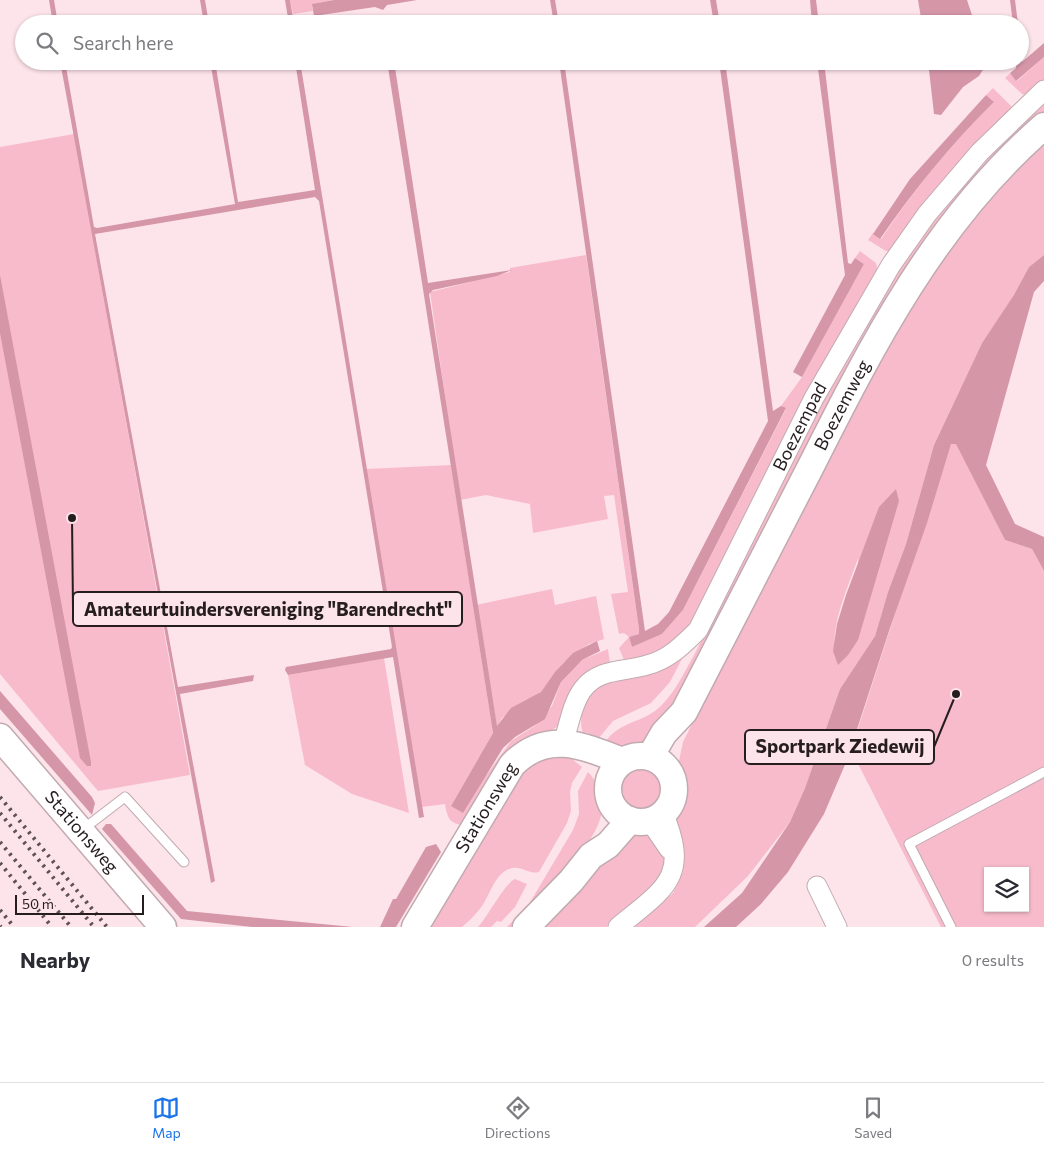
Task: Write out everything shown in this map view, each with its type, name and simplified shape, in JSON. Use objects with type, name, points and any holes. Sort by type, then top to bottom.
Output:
[{"type":"main road","name":"Boezemweg","points":[[659,763],[681,735],[684,712],[869,352],[908,285],[942,236],[981,188],[1044,126]]},
{"type":"main road","name":"Stationsweg","points":[[0,737],[82,830],[163,927]]},
{"type":"main road","points":[[563,743],[615,771]]},
{"type":"main road","name":"Stationsweg","points":[[415,927],[512,764],[524,752],[534,748],[563,743]]},
{"type":"main road","points":[[526,927],[571,881],[591,856],[608,845],[639,816],[673,797],[674,787],[659,763],[630,757],[615,771],[609,799],[639,816]]},
{"type":"street","name":"Boezempad","points":[[563,743],[578,699],[588,683],[598,675],[648,665],[665,658],[682,647],[698,630],[814,398],[891,265],[927,214],[980,152],[1044,90]]},
{"type":"street","points":[[618,927],[664,889],[674,870],[675,856],[639,816]]},
{"type":"street","points":[[817,886],[838,927]]},
{"type":"lane","points":[[951,927],[909,844],[1044,772]]},
{"type":"lane","points":[[82,830],[125,796],[184,862]]},
{"type":"shaded area","points":[[49,0],[54,0],[56,15],[52,15]]},
{"type":"shaded area","points":[[200,0],[205,0],[208,15],[202,15]]},
{"type":"shaded area","points":[[285,0],[290,0],[292,15],[288,15]]},
{"type":"shaded area","points":[[290,0],[334,0],[318,3],[312,7],[313,11],[293,14]]},
{"type":"shaded area","points":[[334,0],[417,0],[387,5],[383,10],[375,7],[321,15],[314,15],[312,4]]},
{"type":"shaded area","points":[[550,0],[555,0],[558,15],[552,15]]},
{"type":"shaded area","points":[[710,0],[716,0],[718,15],[712,15]]},
{"type":"shaded area","points":[[810,0],[816,0],[818,15],[811,15]]},
{"type":"shaded area","points":[[918,0],[967,0],[972,15],[920,15]]},
{"type":"shaded area","points":[[1010,0],[1015,0],[1017,15],[1012,15]]},
{"type":"shaded area","points":[[1044,43],[1044,57],[1029,70],[1029,56]]},
{"type":"shaded area","points":[[1044,57],[1044,82],[1028,96],[1022,94],[1005,78],[1010,73],[1017,81]]},
{"type":"shaded area","points":[[62,70],[67,70],[94,227],[97,228],[235,204],[212,70],[216,70],[238,202],[315,190],[296,70],[301,70],[424,817],[419,818],[393,657],[288,675],[285,670],[286,667],[391,649],[392,647],[319,201],[315,197],[95,234],[178,687],[254,675],[253,681],[180,694],[215,881],[211,883]]},
{"type":"shaded area","points":[[388,70],[395,70],[428,283],[512,270],[497,276],[433,290],[429,294],[497,726],[511,708],[541,692],[555,672],[573,653],[597,641],[600,651],[582,660],[561,682],[545,719],[515,737],[503,748],[463,813],[451,806],[493,733]]},
{"type":"shaded area","points":[[560,70],[565,70],[645,631],[658,624],[669,612],[768,421],[720,70],[726,70],[773,411],[781,406],[786,408],[683,610],[662,634],[632,647],[629,637],[639,634]]},
{"type":"shaded area","points":[[818,70],[825,70],[848,263],[851,264],[855,258],[864,264],[802,377],[793,372],[845,275]]},
{"type":"shaded area","points":[[929,70],[983,70],[979,76],[963,87],[941,115],[934,114]]},
{"type":"shaded area","points":[[1014,70],[1029,70],[1016,81],[1010,73]]},
{"type":"shaded area","points":[[993,88],[1014,109],[891,252],[868,240],[873,233],[881,239],[934,168],[994,102],[986,95]]},
{"type":"shaded area","points":[[986,95],[994,102],[934,168],[880,239],[873,234],[910,179]]},
{"type":"shaded area","points":[[1044,100],[1044,113],[996,159],[681,701],[646,745],[625,750],[606,741],[617,730],[655,711],[672,693],[693,657],[831,384],[905,256],[974,168]]},
{"type":"shaded area","points":[[74,134],[190,775],[98,791],[0,674],[0,147]]},
{"type":"shaded area","points":[[1044,138],[1044,255],[1029,267],[1015,295],[982,343],[934,445],[906,544],[888,592],[875,636],[840,689],[805,788],[790,822],[748,876],[695,927],[632,927],[673,893],[683,872],[684,859],[674,820],[682,794],[679,761],[683,742],[839,430],[944,249]],"holes":[[[858,558],[858,640],[838,664],[835,651],[836,624]]]},
{"type":"shaded area","points":[[860,251],[876,263],[878,273],[693,624],[662,650],[646,656],[624,660],[619,648],[629,637],[632,647],[662,634],[683,610],[786,409],[781,406],[802,377],[864,264],[855,258]]},
{"type":"shaded area","points":[[586,255],[639,629],[639,634],[629,637],[624,633],[619,634],[611,594],[628,592],[614,495],[604,496],[608,519],[533,533],[530,504],[486,495],[460,500],[430,292],[510,272],[510,268]]},
{"type":"shaded area","points":[[1044,255],[1044,281],[1034,292],[986,465],[1015,524],[1044,537],[1044,571],[1032,549],[1005,540],[956,444],[951,444],[927,523],[847,760],[824,814],[788,872],[761,904],[736,927],[704,927],[742,893],[790,822],[805,788],[840,689],[875,636],[888,592],[906,544],[934,445],[982,343],[1014,295],[1029,267]]},
{"type":"shaded area","points":[[0,275],[91,766],[87,766],[80,758],[0,333]]},
{"type":"shaded area","points":[[956,443],[1005,540],[1032,549],[1044,571],[1044,927],[941,927],[851,750],[951,444]]},
{"type":"shaded area","points":[[451,465],[493,733],[451,806],[485,777],[511,741],[536,725],[552,706],[561,682],[573,668],[582,660],[608,649],[610,663],[562,724],[547,733],[463,825],[455,823],[450,819],[445,804],[422,807],[366,469]]},
{"type":"shaded area","points":[[896,489],[899,501],[858,640],[848,655],[838,665],[833,651],[837,624],[846,595],[879,507]]},
{"type":"shaded area","points":[[552,589],[555,605],[596,596],[604,639],[589,644],[563,663],[541,692],[502,718],[497,727],[476,605]]},
{"type":"shaded area","points":[[685,653],[670,682],[651,703],[613,721],[598,739],[587,741],[591,735],[586,732],[584,735],[582,729],[583,710],[597,687]]},
{"type":"shaded area","points":[[384,658],[409,813],[352,794],[305,765],[288,675]]},
{"type":"shaded area","points":[[0,691],[92,797],[95,803],[92,815],[0,709]]},
{"type":"shaded area","points":[[557,755],[572,759],[582,767],[572,783],[570,792],[571,811],[567,823],[539,872],[535,873],[517,868],[509,869],[499,876],[483,905],[462,927],[426,927],[530,761]]},
{"type":"shaded area","points":[[641,767],[653,771],[659,777],[663,789],[659,801],[653,807],[641,811],[629,807],[623,801],[619,789],[623,777],[629,771]]},
{"type":"shaded area","points":[[588,772],[595,781],[601,797],[602,809],[597,828],[564,874],[514,927],[507,927],[529,904],[573,830],[579,814],[578,791]]},
{"type":"shaded area","points":[[106,824],[111,824],[187,911],[353,927],[252,927],[181,919],[102,829]]},
{"type":"shaded area","points":[[636,831],[650,835],[664,855],[665,865],[656,886],[606,927],[540,927]]},
{"type":"shaded area","points":[[436,844],[441,852],[396,927],[380,927],[393,899],[396,899],[426,847]]},
{"type":"shaded area","points":[[515,879],[527,884],[515,907],[501,922],[497,921],[491,927],[478,927],[506,887]]},
{"type":"railway","points":[[0,797],[107,927]]},
{"type":"railway","points":[[0,813],[94,927]]},
{"type":"railway","points":[[0,842],[71,927]]},
{"type":"railway","points":[[0,863],[52,927]]},
{"type":"railway","points":[[0,910],[14,927]]},
{"type":"place","name":"Amateurtuindersvereniging \"Barendrecht\"","points":[[72,518]]},
{"type":"place","name":"Sportpark Ziedewij","points":[[956,694]]}]
